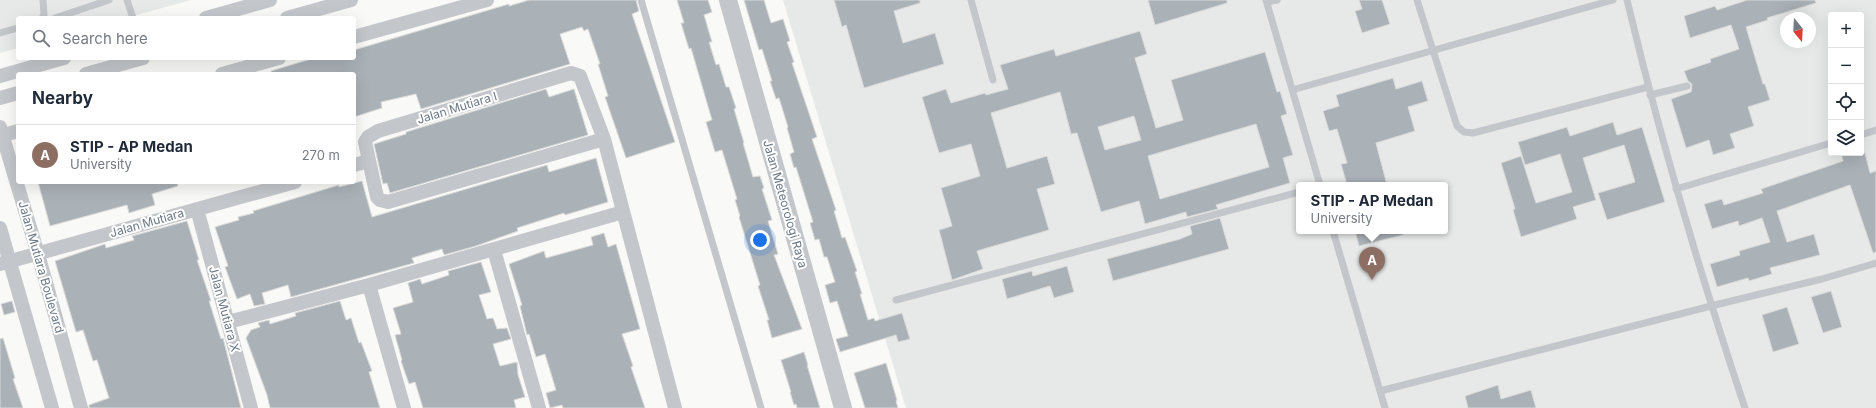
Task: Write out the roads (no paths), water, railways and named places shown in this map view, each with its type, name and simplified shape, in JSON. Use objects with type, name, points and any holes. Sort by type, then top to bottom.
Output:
[{"type":"street","points":[[213,16],[270,0]]},
{"type":"street","points":[[293,16],[351,0]]},
{"type":"street","points":[[356,36],[487,0]]},
{"type":"street","name":"Jalan Meteorologi Raya","points":[[728,0],[843,408]]},
{"type":"street","points":[[0,76],[57,60]]},
{"type":"street","points":[[93,72],[136,60]]},
{"type":"street","points":[[229,72],[272,60]]},
{"type":"street","name":"Jalan Mutiara I","points":[[368,161],[365,142],[373,133],[571,73],[577,74],[583,78],[604,139]]},
{"type":"street","points":[[0,98],[16,94]]},
{"type":"street","points":[[1,133],[16,131]]},
{"type":"street","name":"Jalan Mutiara Boulevard","points":[[1,133],[16,182]]},
{"type":"street","points":[[356,164],[368,161],[377,197],[380,200],[388,202],[604,139],[675,408]]},
{"type":"street","name":"Jalan Mutiara Boulevard","points":[[17,184],[38,254],[81,408]]},
{"type":"street","name":"Jalan Mutiara","points":[[5,263],[288,184]]},
{"type":"street","name":"Jalan Mutiara X","points":[[197,210],[251,408]]},
{"type":"street","points":[[228,322],[369,285],[623,212]]},
{"type":"street","points":[[0,228],[5,263],[52,408]]},
{"type":"street","points":[[494,250],[539,408]]},
{"type":"street","points":[[369,285],[404,408]]},
{"type":"lane","points":[[43,0],[43,16]]},
{"type":"lane","points":[[60,16],[109,0]]},
{"type":"lane","points":[[127,0],[132,16]]},
{"type":"lane","points":[[641,0],[761,408]]},
{"type":"lane","points":[[971,0],[993,80]]},
{"type":"lane","points":[[1277,0],[1266,1],[1319,182]]},
{"type":"lane","points":[[1417,0],[1457,126],[1460,130],[1468,134],[1648,87]]},
{"type":"lane","points":[[1292,90],[1613,0]]},
{"type":"lane","points":[[1627,0],[1650,95],[1676,189],[1711,306],[1745,408]]},
{"type":"lane","points":[[0,33],[16,29]]},
{"type":"lane","points":[[1650,95],[1687,86]]},
{"type":"lane","points":[[1864,134],[1876,130]]},
{"type":"lane","points":[[1676,189],[1828,144]]},
{"type":"lane","points":[[896,300],[1296,193]]},
{"type":"lane","points":[[1334,234],[1385,408]]},
{"type":"lane","points":[[1380,391],[1822,279],[1876,263]]},
{"type":"place","name":"STIP - AP Medan","points":[[1372,280]]}]
